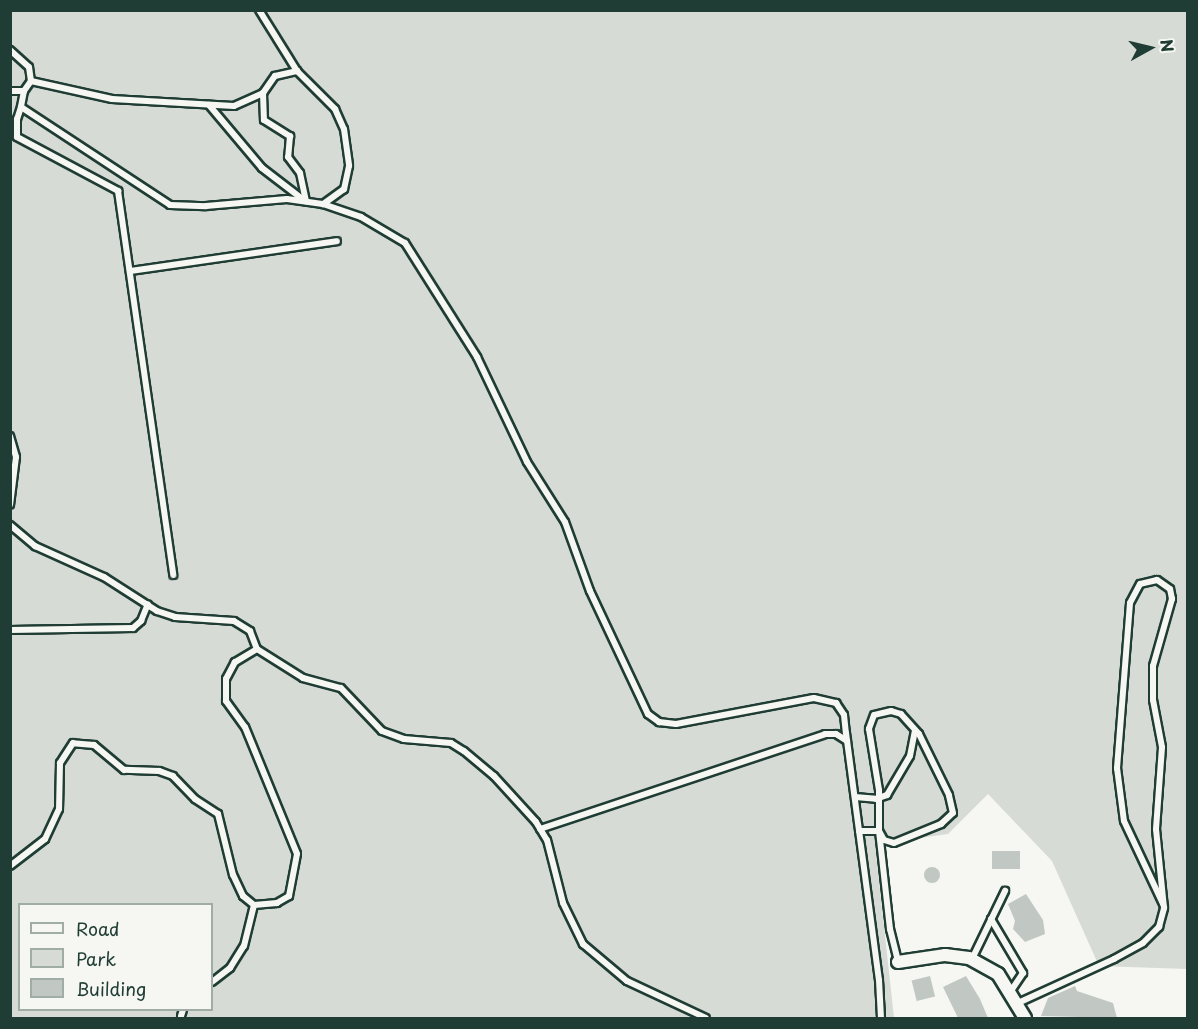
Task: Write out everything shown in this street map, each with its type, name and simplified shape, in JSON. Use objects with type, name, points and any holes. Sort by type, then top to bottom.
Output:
[{"type":"street","points":[[898,962],[945,955],[972,960],[998,974],[1025,1018]]},
{"type":"lane","points":[[259,10],[297,71],[335,109],[344,129],[349,166],[344,189],[323,204]]},
{"type":"lane","points":[[10,50],[29,67],[31,81],[24,91],[16,119],[14,137],[118,192],[173,575]]},
{"type":"lane","points":[[31,81],[112,99],[234,106],[263,93],[275,76],[297,71]]},
{"type":"lane","points":[[10,91],[24,91]]},
{"type":"lane","points":[[263,93],[264,120],[290,136],[288,157],[300,173],[306,202]]},
{"type":"lane","points":[[209,105],[262,168],[306,202]]},
{"type":"lane","points":[[21,107],[170,205],[206,206],[263,199],[323,204],[386,230],[405,243],[418,260],[455,327],[477,357],[527,462],[565,522],[590,591],[648,714],[659,722],[676,724],[814,698],[828,699],[836,703],[844,715],[881,1018]]},
{"type":"lane","points":[[130,271],[337,241]]},
{"type":"lane","points":[[10,436],[16,457],[10,505]]},
{"type":"lane","points":[[10,525],[35,546],[104,577],[148,604],[175,617],[234,621],[250,631],[257,649],[303,678],[341,688],[382,731],[413,741],[451,743],[464,751],[494,776],[547,840],[563,903],[583,944],[627,981],[706,1018]]},
{"type":"lane","points":[[1014,998],[1143,943],[1159,927],[1163,904],[1156,829],[1162,747],[1153,674],[1172,599],[1170,589],[1157,580],[1140,584],[1130,603],[1117,768],[1124,821],[1163,904]]},
{"type":"lane","points":[[10,630],[133,628],[141,621],[148,604]]},
{"type":"lane","points":[[10,866],[45,838],[60,808],[60,763],[73,743],[94,745],[124,770],[159,771],[173,776],[195,799],[218,814],[233,875],[243,896],[254,905],[277,903],[289,896],[297,854],[275,810],[245,727],[226,701],[226,679],[235,662],[257,649]]},
{"type":"lane","points":[[879,831],[884,840],[894,843],[940,824],[953,813],[950,795],[914,728],[901,714],[891,711],[882,711],[870,720],[879,798],[879,831],[890,929],[898,962]]},
{"type":"lane","points":[[855,797],[879,798],[887,795],[910,756],[914,728]]},
{"type":"lane","points":[[540,829],[825,734],[836,734],[847,741]]},
{"type":"lane","points":[[859,831],[879,831]]},
{"type":"lane","points":[[972,960],[1005,891]]},
{"type":"lane","points":[[213,981],[230,968],[244,946],[254,905]]},
{"type":"lane","points":[[991,919],[1023,973],[1014,998]]},
{"type":"green space","points":[[10,11],[1187,11],[1187,969],[1099,966],[1052,861],[988,794],[948,834],[875,844],[894,1018],[11,1018]]},
{"type":"building","points":[[992,851],[1020,851],[1020,869],[992,869]]},
{"type":"building","points":[[932,867],[938,869],[940,875],[938,881],[932,883],[926,881],[924,875],[926,869]]},
{"type":"building","points":[[1026,894],[1043,920],[1045,934],[1025,942],[1013,929],[1015,921],[1008,904]]},
{"type":"building","points":[[930,976],[935,996],[917,1001],[912,981]]},
{"type":"building","points":[[966,976],[988,1018],[958,1018],[943,987]]},
{"type":"building","points":[[1075,986],[1077,991],[1113,1003],[1117,1018],[1041,1016],[1048,998]]}]
